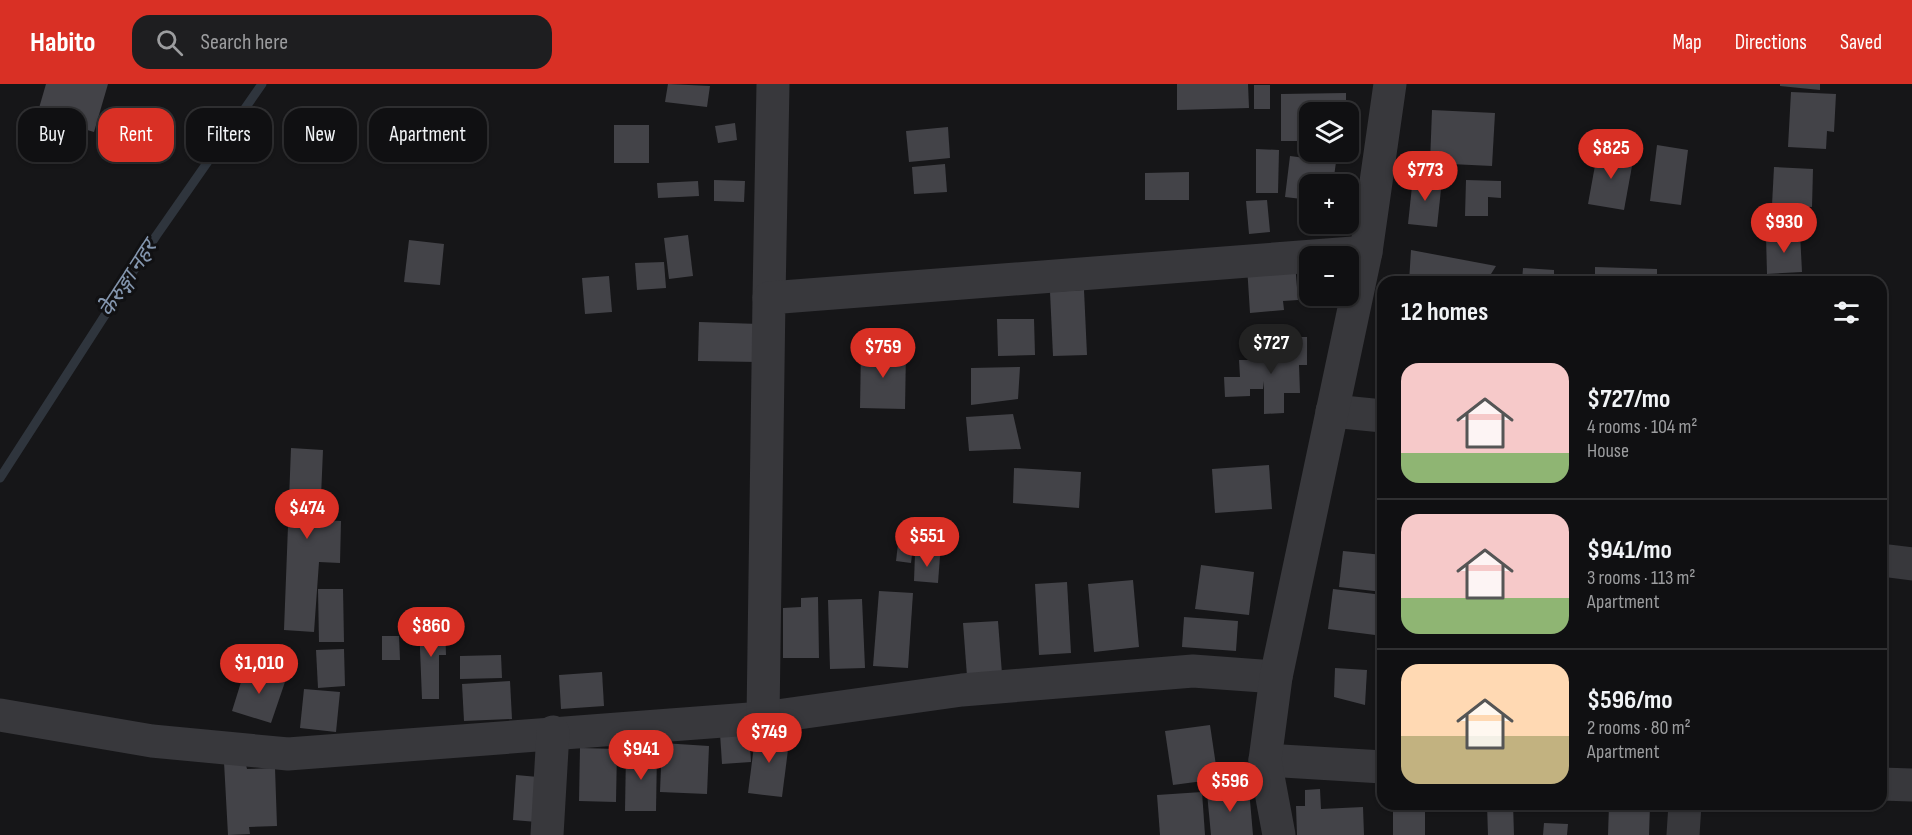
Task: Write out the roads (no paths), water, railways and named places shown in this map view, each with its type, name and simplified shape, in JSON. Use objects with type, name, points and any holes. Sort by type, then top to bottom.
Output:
[{"type":"street","points":[[763,718],[773,84]]},
{"type":"street","points":[[1279,835],[1265,760],[1276,677],[1366,252],[1390,84]]},
{"type":"street","points":[[769,298],[1366,252]]},
{"type":"street","points":[[1332,411],[1377,415]]},
{"type":"street","points":[[1887,561],[1912,564]]},
{"type":"street","points":[[0,715],[152,741],[288,754],[553,732],[763,718],[962,690],[1008,686],[1193,672],[1276,677]]},
{"type":"street","points":[[547,835],[553,732]]},
{"type":"street","points":[[1265,760],[1377,767]]},
{"type":"street","points":[[1887,784],[1912,785]]},
{"type":"street","points":[[1683,835],[1684,810]]},
{"type":"waterway","name":"केेरुङ्गा नहर","points":[[0,478],[156,236],[262,84]]}]
